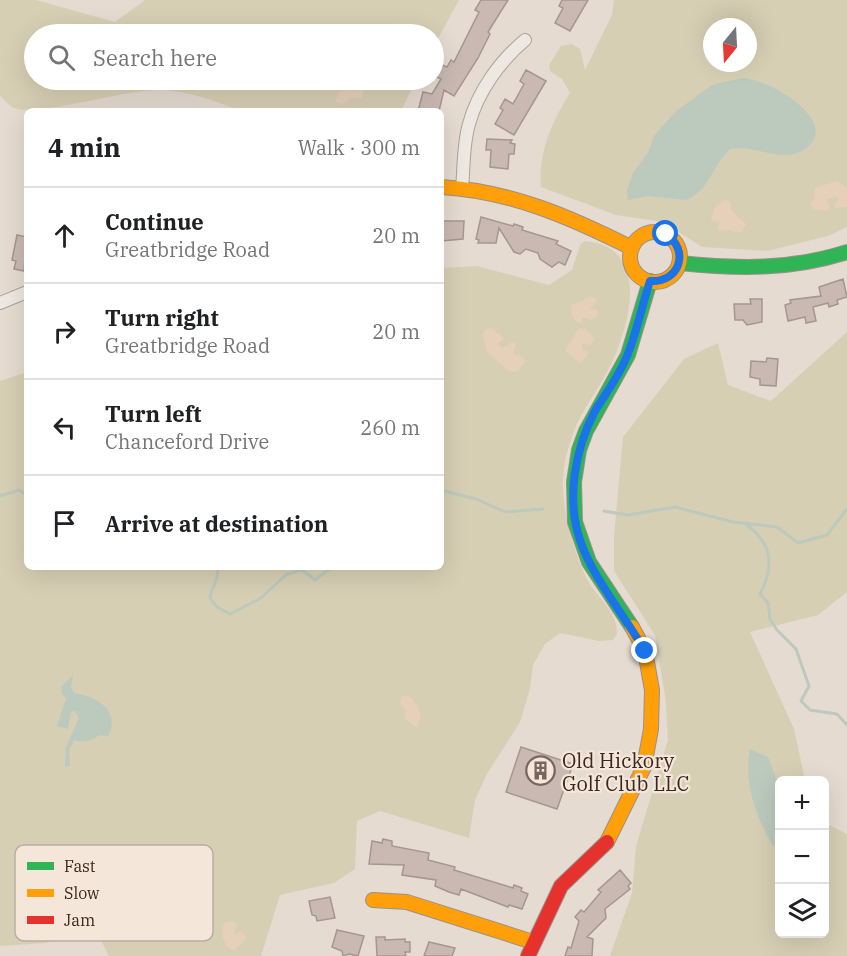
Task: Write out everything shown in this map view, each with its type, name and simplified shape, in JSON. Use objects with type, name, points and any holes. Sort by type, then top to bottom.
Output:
[{"type":"street","points":[[462,188],[468,125],[474,110],[502,61],[525,40]]},
{"type":"street","points":[[444,187],[496,192],[541,204],[632,248]]},
{"type":"street","points":[[647,233],[666,234],[673,239],[679,250],[680,263],[671,276],[657,282],[650,281],[635,271],[630,257],[632,248],[639,238],[647,233]]},
{"type":"street","points":[[680,263],[737,269],[777,268],[847,252]]},
{"type":"street","points":[[528,956],[561,886],[610,839],[644,767],[651,729],[652,690],[645,651],[627,619],[589,562],[580,542],[575,522],[574,482],[579,450],[586,431],[628,355],[650,281]]},
{"type":"street","points":[[0,303],[24,293]]},
{"type":"street","points":[[373,900],[407,902],[533,942]]},
{"type":"shaded area","points":[[0,0],[36,0],[115,22],[145,0],[459,0],[444,28],[444,24],[24,24],[24,90],[161,90],[49,108],[24,110],[10,106],[0,96]]},
{"type":"shaded area","points":[[614,0],[847,0],[847,227],[828,236],[767,251],[702,247],[663,222],[616,215],[541,187],[544,150],[557,115],[570,93],[562,79],[550,71],[549,65],[561,46],[572,44],[580,49],[585,70],[612,15]]},
{"type":"shaded area","points":[[742,78],[769,86],[799,104],[810,116],[815,128],[813,140],[802,151],[784,155],[740,148],[730,149],[701,190],[687,200],[648,196],[628,200],[627,190],[633,173],[648,153],[654,136],[675,112],[712,85]]},
{"type":"shaded area","points":[[161,90],[411,90],[402,108],[233,108],[180,92]]},
{"type":"shaded area","points":[[584,241],[605,246],[619,256],[627,271],[630,288],[629,307],[619,345],[603,380],[577,424],[567,451],[563,481],[565,509],[580,564],[589,583],[610,610],[617,634],[613,640],[599,641],[560,633],[545,644],[533,665],[530,689],[520,722],[487,774],[475,800],[469,838],[380,811],[357,821],[355,869],[334,883],[280,895],[261,956],[109,956],[101,941],[213,941],[213,845],[15,845],[15,941],[51,941],[0,946],[0,381],[24,373],[24,570],[444,570],[444,268],[477,266],[549,285],[572,270],[580,245]]},
{"type":"shaded area","points":[[847,332],[847,592],[818,615],[750,632],[794,729],[804,776],[775,776],[775,938],[829,938],[829,825],[847,834],[847,956],[610,956],[632,893],[636,846],[668,740],[666,702],[655,635],[614,571],[614,537],[623,437],[684,359],[718,343],[728,385],[771,401]]},
{"type":"shaded area","points":[[73,675],[71,687],[74,693],[98,701],[109,712],[112,719],[108,736],[99,735],[94,739],[83,741],[74,740],[69,751],[70,766],[65,767],[66,747],[79,718],[75,711],[71,712],[68,729],[57,726],[66,698],[62,694],[61,687]]},
{"type":"shaded area","points":[[750,749],[768,757],[775,776],[775,846],[772,845],[756,811],[748,774]]},
{"type":"sand","points":[[365,90],[362,98],[352,98],[342,104],[336,102],[338,92]]},
{"type":"sand","points":[[837,181],[847,188],[847,207],[836,208],[834,206],[838,199],[836,196],[826,199],[830,205],[828,211],[813,209],[810,204],[815,198],[815,188]]},
{"type":"sand","points":[[726,200],[731,204],[731,210],[746,224],[740,233],[720,231],[718,228],[720,222],[711,220],[714,208]]},
{"type":"sand","points":[[591,296],[597,300],[590,309],[598,311],[598,316],[590,320],[583,317],[581,323],[577,323],[572,316],[571,304],[579,303]]},
{"type":"sand","points":[[491,328],[504,338],[498,344],[500,347],[503,348],[512,342],[516,344],[513,354],[523,357],[525,362],[517,372],[509,371],[487,352],[483,335],[486,329]]},
{"type":"sand","points":[[579,328],[586,329],[595,338],[591,345],[582,343],[582,348],[589,353],[580,363],[565,351]]},
{"type":"sand","points":[[406,695],[413,699],[421,714],[417,728],[404,718],[406,711],[400,703],[401,697]]},
{"type":"sand","points":[[233,921],[237,925],[233,934],[242,931],[247,938],[234,951],[225,943],[222,931],[224,923]]},
{"type":"building","points":[[481,0],[508,0],[488,32],[490,34],[478,58],[454,96],[444,90],[444,66],[447,67],[451,60],[454,62],[479,12],[475,10]]},
{"type":"building","points":[[562,0],[588,0],[570,31],[555,23],[563,8],[559,6]]},
{"type":"building","points":[[526,70],[546,81],[514,135],[495,124],[503,110],[500,108],[505,99],[513,104],[524,84],[520,81]]},
{"type":"building","points":[[434,90],[444,90],[440,108],[419,108],[423,92],[432,94]]},
{"type":"building","points":[[487,139],[512,140],[510,143],[515,144],[514,154],[509,154],[508,169],[490,167],[491,150],[486,150]]},
{"type":"building","points":[[481,217],[513,226],[514,224],[523,227],[522,230],[558,241],[556,244],[571,251],[565,265],[559,262],[552,267],[540,259],[538,253],[526,249],[520,254],[514,252],[499,228],[496,243],[478,243],[479,240],[476,239]]},
{"type":"building","points":[[444,221],[464,221],[463,239],[444,241]]},
{"type":"building","points":[[17,235],[24,236],[24,271],[14,269],[16,261],[12,260]]},
{"type":"building","points":[[843,279],[847,297],[837,300],[838,304],[829,307],[828,303],[813,307],[816,321],[806,323],[805,317],[788,321],[785,305],[791,303],[790,300],[821,296],[819,287]]},
{"type":"building","points":[[750,299],[762,299],[762,322],[747,325],[743,320],[735,320],[734,304],[751,304]]},
{"type":"building","points":[[767,358],[778,359],[776,386],[760,385],[760,379],[750,377],[751,361],[766,362]]},
{"type":"building","name":"Old Hickory Golf Club LLC","points":[[521,747],[573,764],[557,809],[506,792]]},
{"type":"building","points":[[383,839],[392,841],[392,846],[429,853],[428,860],[455,867],[454,870],[513,888],[514,885],[522,888],[521,891],[528,894],[522,909],[509,905],[508,907],[461,889],[459,895],[449,892],[435,886],[436,880],[402,875],[404,865],[369,864],[372,841],[382,843]]},
{"type":"building","points":[[620,870],[631,883],[628,886],[630,889],[605,909],[606,918],[587,937],[593,939],[592,956],[565,956],[568,947],[571,948],[579,921],[575,917],[581,910],[584,912],[601,892],[598,890]]},
{"type":"building","points":[[330,897],[335,918],[317,921],[316,916],[312,915],[309,901]]},
{"type":"building","points":[[337,930],[364,936],[358,956],[349,954],[343,956],[342,951],[332,947]]},
{"type":"building","points":[[376,937],[385,937],[385,940],[405,939],[405,942],[410,942],[410,952],[405,952],[406,956],[377,956]]},
{"type":"building","points":[[429,942],[455,948],[452,956],[424,956]]},
{"type":"waterway","points":[[0,496],[19,490],[24,493]]},
{"type":"waterway","points":[[444,491],[476,499],[505,512],[543,509]]},
{"type":"waterway","points":[[604,511],[628,515],[675,507],[733,522],[777,527],[798,543],[827,535],[847,509]]},
{"type":"waterway","points":[[747,525],[762,540],[768,556],[768,574],[760,594],[768,603],[770,619],[777,630],[796,649],[809,686],[801,701],[810,710],[837,714],[847,725]]},
{"type":"waterway","points":[[218,570],[210,598],[217,607],[230,614],[261,598],[287,574],[302,570]]},
{"type":"waterway","points":[[302,570],[315,580],[328,570]]},
{"type":"traffic: fast","points":[[680,263],[744,267],[785,265],[847,252]]},
{"type":"traffic: fast","points":[[632,627],[589,562],[575,522],[574,482],[579,450],[586,431],[628,355],[650,281]]},
{"type":"traffic: slow","points":[[444,187],[492,194],[540,207],[632,248]]},
{"type":"traffic: slow","points":[[655,232],[664,234],[675,243],[680,257],[678,266],[669,277],[655,282],[646,280],[635,271],[630,257],[632,248],[641,237],[655,232]]},
{"type":"traffic: slow","points":[[607,842],[644,767],[651,729],[652,690],[645,651],[632,627]]},
{"type":"traffic: slow","points":[[373,900],[407,902],[533,942]]},
{"type":"traffic: jam","points":[[528,956],[561,886],[607,842]]},
{"type":"place","name":"Old Hickory Golf Club LLC","points":[[541,771]]},
{"type":"route","points":[[645,651],[627,619],[589,562],[580,542],[575,522],[574,482],[579,450],[586,431],[628,355],[650,281],[666,280],[677,270],[680,263],[679,250],[673,239],[666,234]]}]
